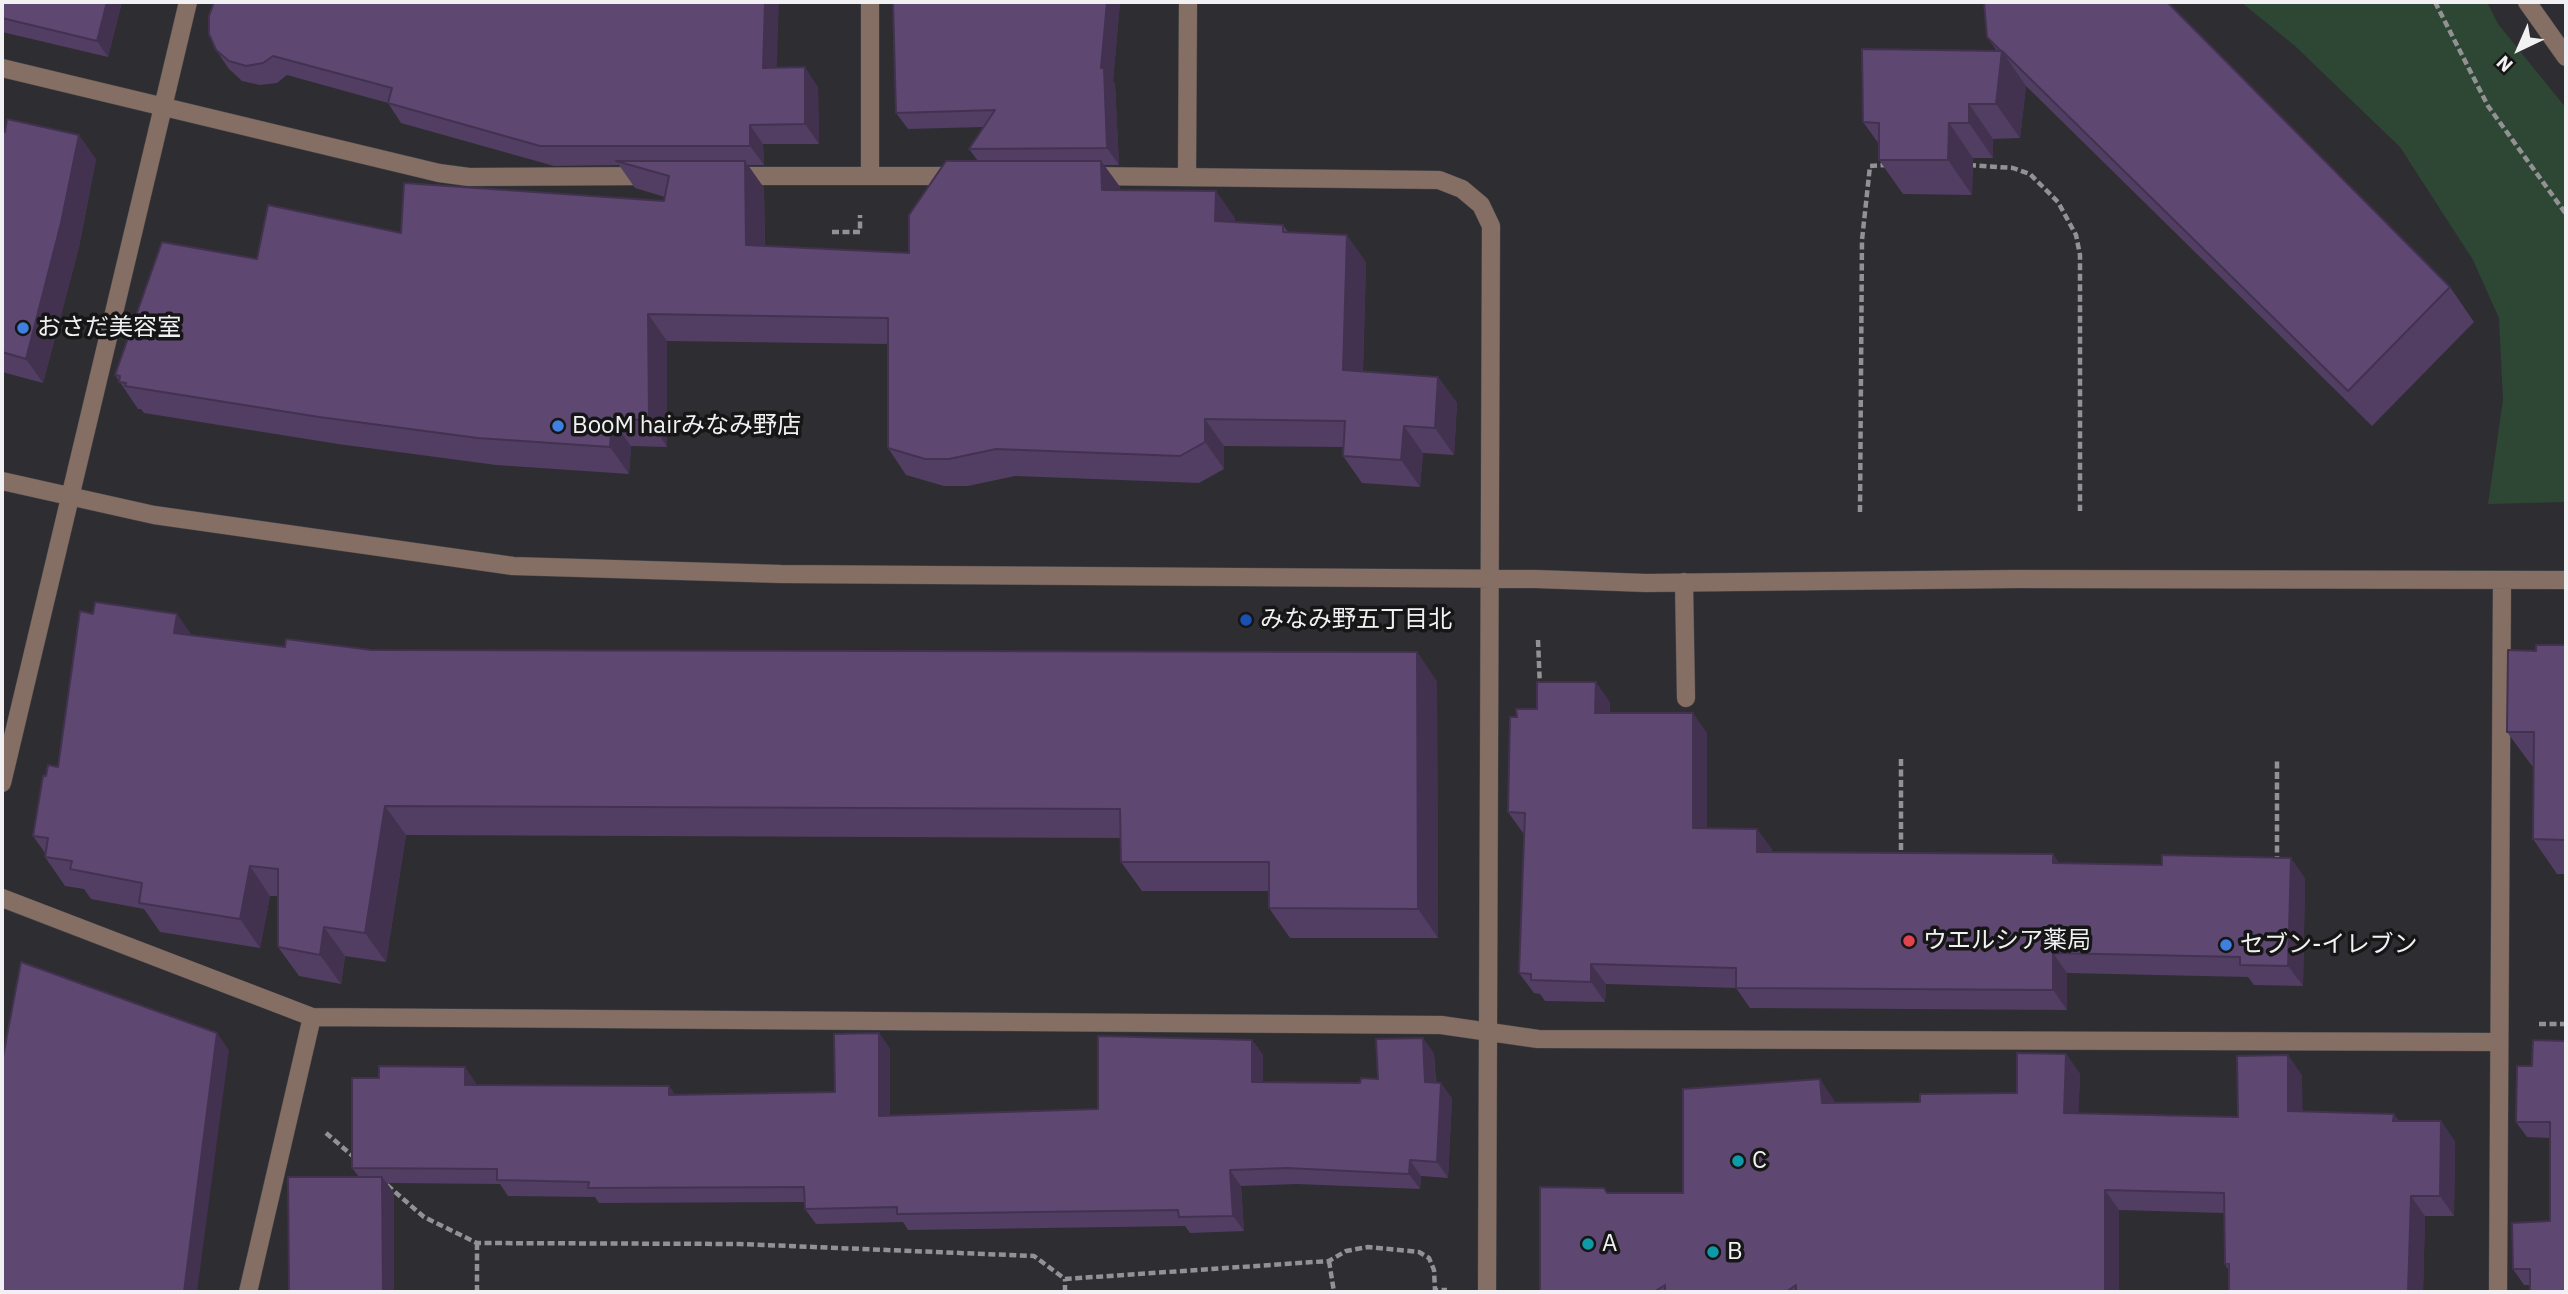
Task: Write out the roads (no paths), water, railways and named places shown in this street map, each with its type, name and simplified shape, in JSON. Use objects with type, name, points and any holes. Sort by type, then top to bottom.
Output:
[{"type":"street","points":[[2,783],[188,2]]},
{"type":"street","points":[[870,2],[870,176]]},
{"type":"street","points":[[1187,176],[1188,2]]},
{"type":"street","points":[[2527,2],[2566,57]]},
{"type":"street","points":[[2,68],[449,175],[670,176]]},
{"type":"street","points":[[709,176],[980,176]]},
{"type":"street","points":[[1077,176],[1438,180],[1462,189],[1481,205],[1491,226],[1487,1292]]},
{"type":"street","points":[[2,481],[154,514],[513,566],[781,574],[1684,582],[2029,579],[2502,582],[2566,580]]},
{"type":"street","points":[[1684,582],[1686,698]]},
{"type":"street","points":[[2498,1292],[2502,582]]},
{"type":"street","points":[[2,898],[312,1017],[1441,1025],[1538,1039],[2498,1042]]},
{"type":"street","points":[[248,1292],[312,1017]]},
{"type":"place","name":"おさだ美容室","points":[[23,328]]},
{"type":"place","name":"BooM hairみなみ野店","points":[[558,426]]},
{"type":"place","name":"みなみ野五丁目北","points":[[1246,620]]},
{"type":"place","name":"ウエルシア薬局","points":[[1909,941]]},
{"type":"place","name":"セブン-イレブン","points":[[2226,945]]},
{"type":"place","name":"C","points":[[1738,1161]]},
{"type":"place","name":"A","points":[[1588,1244]]},
{"type":"place","name":"B","points":[[1713,1252]]}]
